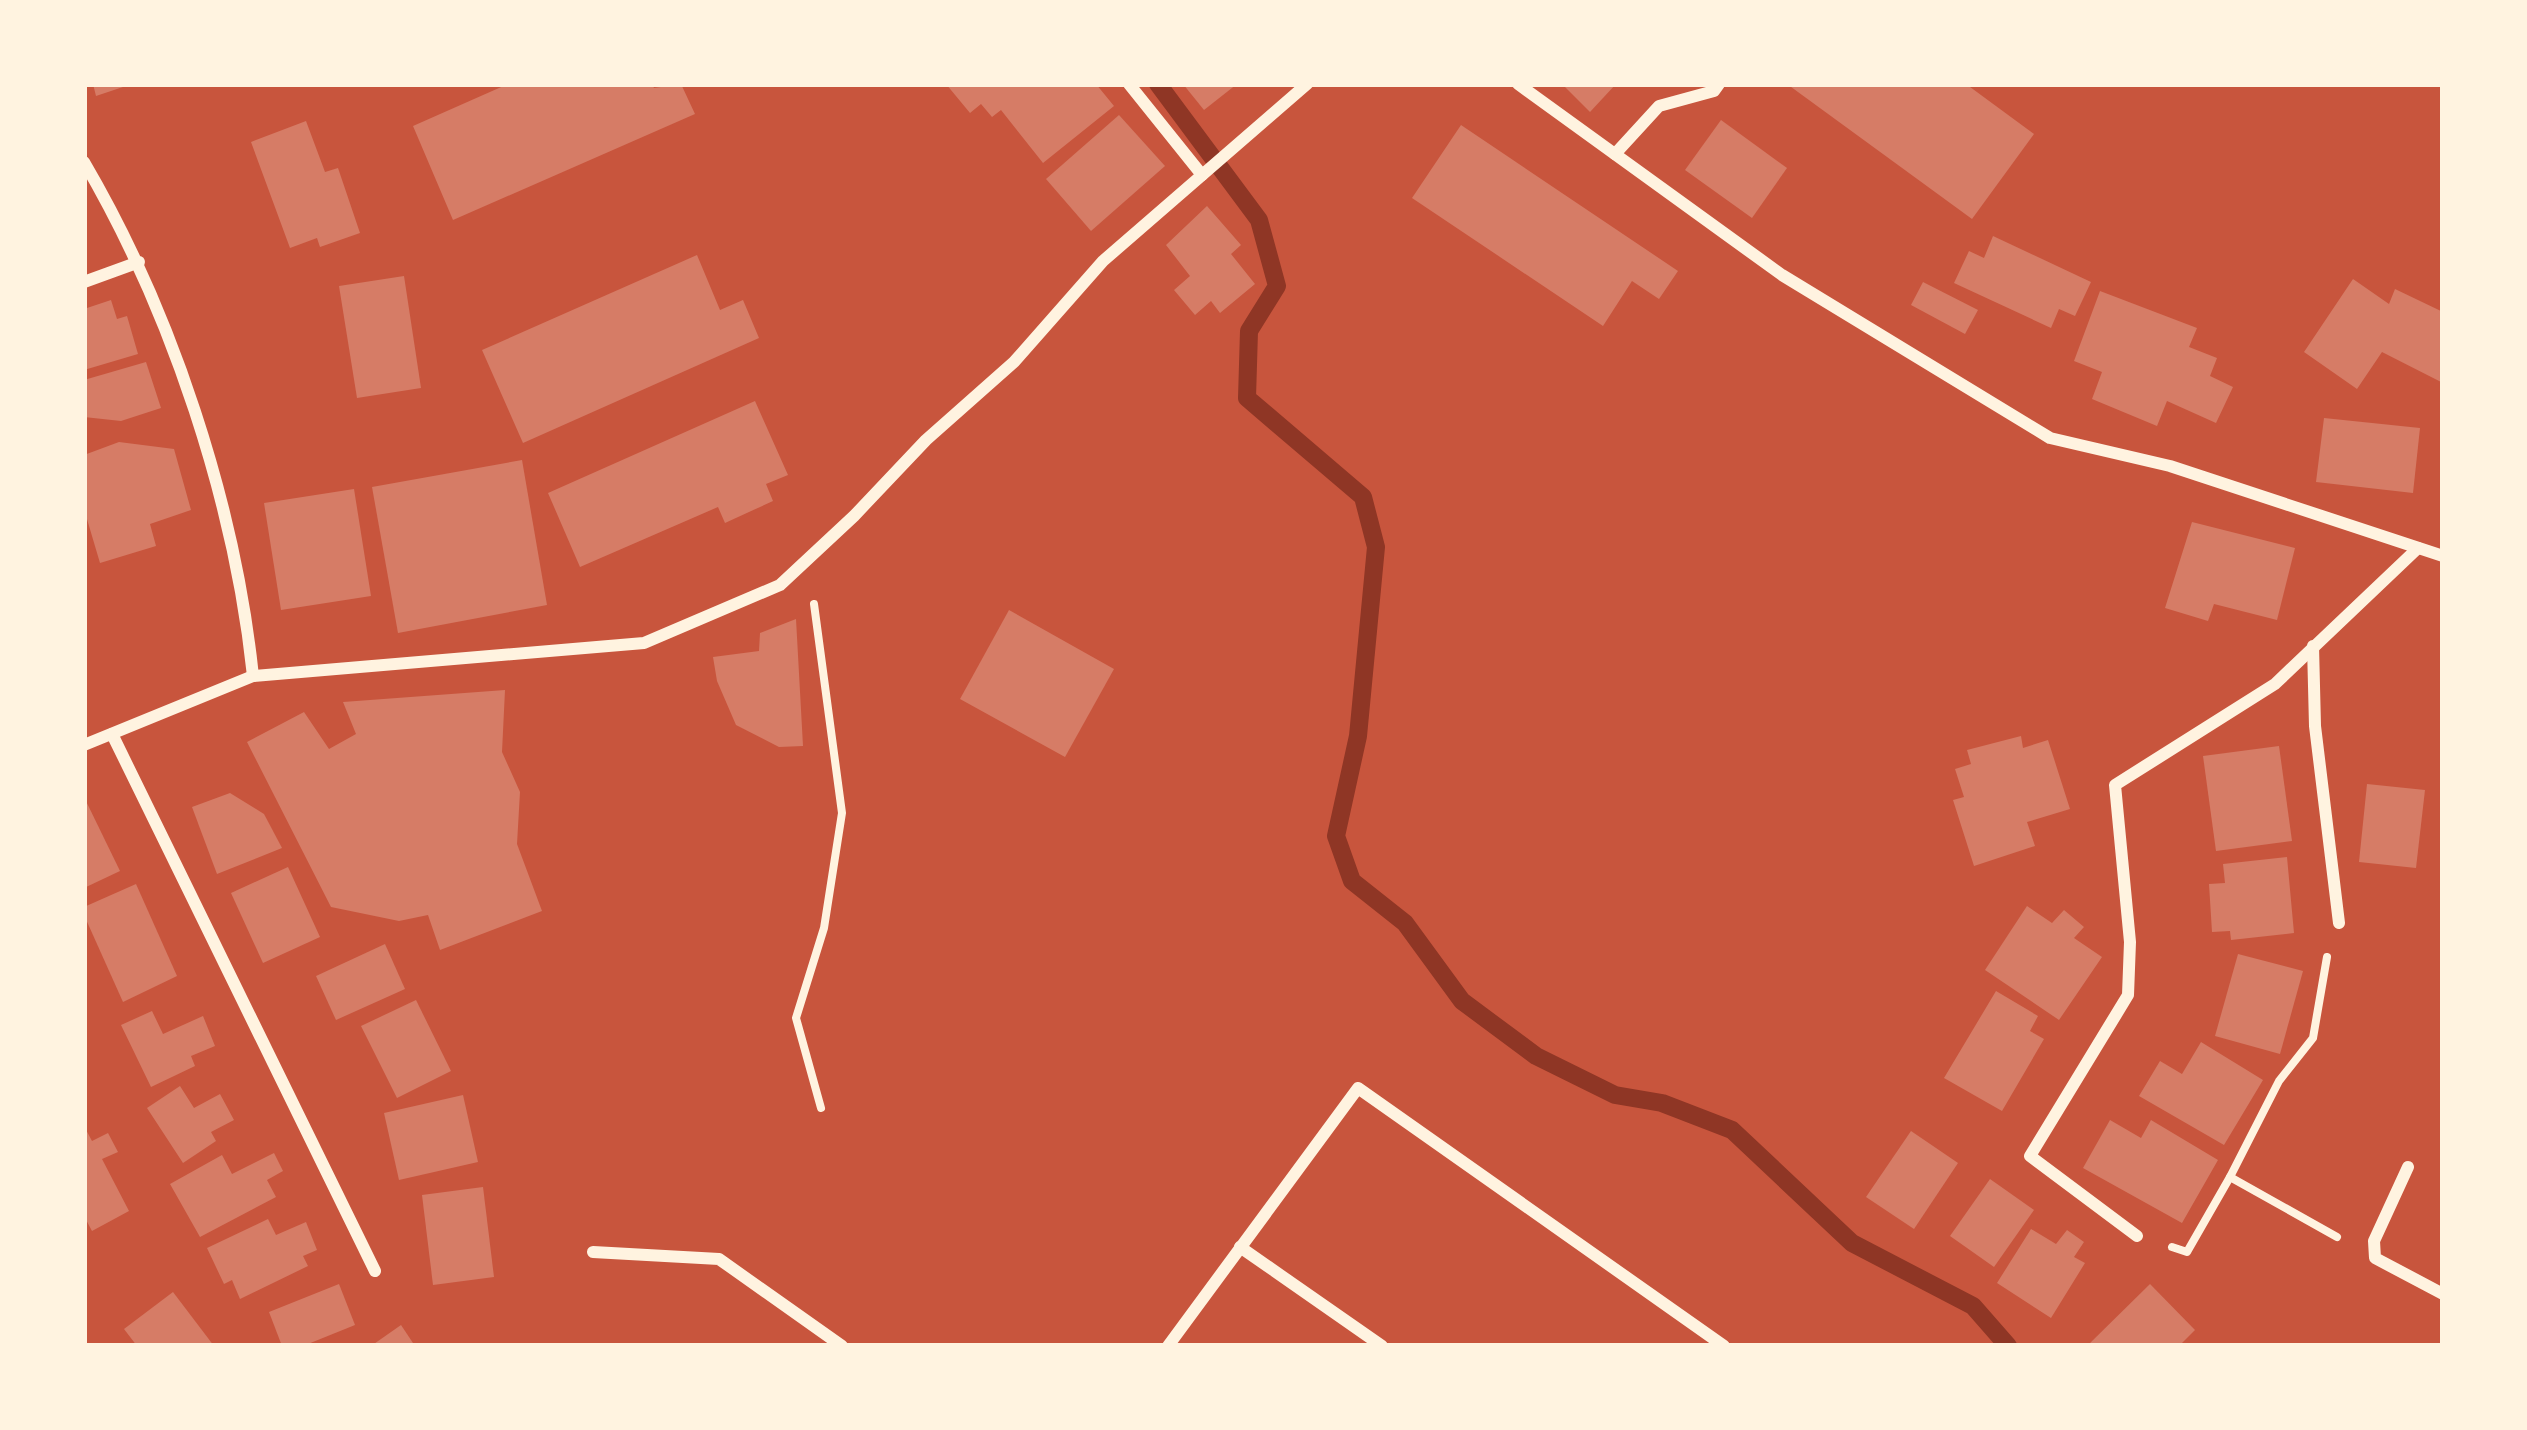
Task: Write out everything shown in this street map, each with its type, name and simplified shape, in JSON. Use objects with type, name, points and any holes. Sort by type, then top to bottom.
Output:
[{"type":"street","points":[[1129,84],[1202,175]]},
{"type":"street","points":[[84,745],[254,676],[644,643],[780,585],[926,440],[1014,362],[1102,261],[1306,84]]},
{"type":"street","points":[[1518,84],[1782,275],[2050,438],[2170,466],[2443,556]]},
{"type":"street","points":[[1615,154],[1659,106],[1714,91],[1719,84]]},
{"type":"street","points":[[84,162],[139,262],[165,325],[245,602],[254,676]]},
{"type":"street","points":[[84,282],[139,262]]},
{"type":"street","points":[[2137,1236],[2030,1156],[2128,995],[2130,942],[2115,785],[2275,684],[2418,548]]},
{"type":"street","points":[[2313,646],[2314,726],[2339,923]]},
{"type":"street","points":[[112,734],[375,1271]]},
{"type":"street","points":[[1168,1346],[1358,1088],[1724,1346]]},
{"type":"street","points":[[2408,1167],[2374,1241],[2375,1258],[2443,1294]]},
{"type":"street","points":[[1240,1247],[1382,1346]]},
{"type":"street","points":[[593,1252],[719,1259],[842,1346]]},
{"type":"path","points":[[811,557],[842,813],[824,928],[796,1018],[821,1108]]},
{"type":"path","points":[[2137,1236],[2187,1252],[2279,1081],[2313,1038],[2322,971],[2339,923]]},
{"type":"path","points":[[2230,1177],[2375,1258]]},
{"type":"building","points":[[93,84],[129,84],[129,85],[96,96]]},
{"type":"building","points":[[508,84],[652,84],[654,88],[681,84],[695,114],[453,220],[413,126]]},
{"type":"building","points":[[946,84],[1096,84],[1114,106],[1043,163],[1001,110],[992,117],[981,104],[970,113]]},
{"type":"building","points":[[1183,84],[1237,84],[1204,110]]},
{"type":"building","points":[[1562,84],[1616,84],[1590,112]]},
{"type":"building","points":[[1787,84],[1966,84],[2034,134],[1972,219]]},
{"type":"building","points":[[1119,115],[1165,166],[1091,231],[1046,179]]},
{"type":"building","points":[[1721,120],[1787,168],[1752,218],[1685,170]]},
{"type":"building","points":[[306,121],[325,172],[338,168],[360,233],[320,247],[317,238],[290,248],[251,142]]},
{"type":"building","points":[[1461,125],[1678,271],[1659,299],[1632,281],[1603,326],[1412,198]]},
{"type":"building","points":[[1207,206],[1241,245],[1231,254],[1255,284],[1220,313],[1211,301],[1195,315],[1174,290],[1190,276],[1166,245]]},
{"type":"building","points":[[1993,236],[2091,282],[2075,316],[2059,309],[2051,328],[1954,283],[1969,251],[1984,258]]},
{"type":"building","points":[[697,255],[720,310],[743,300],[759,338],[523,443],[482,350]]},
{"type":"building","points":[[404,276],[421,388],[357,398],[339,286]]},
{"type":"building","points":[[2353,279],[2389,304],[2395,289],[2443,312],[2443,383],[2382,352],[2357,389],[2304,352]]},
{"type":"building","points":[[1923,282],[1978,310],[1965,334],[1911,305]]},
{"type":"building","points":[[2100,291],[2197,328],[2189,347],[2217,358],[2210,376],[2233,387],[2216,423],[2167,401],[2157,426],[2092,399],[2102,372],[2074,361]]},
{"type":"building","points":[[111,300],[117,319],[127,316],[138,354],[84,370],[84,309]]},
{"type":"building","points":[[146,362],[161,408],[121,421],[84,417],[84,380]]},
{"type":"building","points":[[755,401],[788,475],[766,484],[773,501],[725,523],[718,507],[580,567],[548,493]]},
{"type":"building","points":[[2324,418],[2420,428],[2413,493],[2316,482]]},
{"type":"building","points":[[119,442],[174,449],[191,510],[150,524],[156,546],[100,563],[84,509],[84,455]]},
{"type":"building","points":[[522,460],[547,605],[398,633],[372,487]]},
{"type":"building","points":[[354,489],[371,596],[281,610],[264,503]]},
{"type":"building","points":[[2192,522],[2295,548],[2277,620],[2214,604],[2208,621],[2165,608]]},
{"type":"building","points":[[1009,610],[1114,669],[1065,757],[960,699]]},
{"type":"building","points":[[796,619],[803,746],[779,747],[736,725],[717,681],[713,657],[759,651],[760,633]]},
{"type":"building","points":[[505,690],[502,752],[520,792],[517,844],[542,911],[440,950],[428,915],[399,921],[331,907],[247,742],[304,712],[329,749],[356,734],[343,702]]},
{"type":"building","points":[[2021,736],[2023,748],[2048,740],[2070,809],[2027,822],[2035,846],[1974,866],[1953,800],[1964,797],[1955,769],[1971,764],[1967,750]]},
{"type":"building","points":[[2279,746],[2292,841],[2216,851],[2203,756]]},
{"type":"building","points":[[2367,784],[2425,790],[2416,868],[2359,862]]},
{"type":"building","points":[[230,793],[264,814],[282,848],[217,874],[192,807]]},
{"type":"building","points":[[84,797],[120,871],[84,888]]},
{"type":"building","points":[[2287,857],[2294,933],[2231,940],[2230,931],[2212,932],[2209,884],[2225,883],[2223,864]]},
{"type":"building","points":[[288,867],[320,937],[263,963],[231,893]]},
{"type":"building","points":[[136,884],[177,976],[123,1002],[84,907]]},
{"type":"building","points":[[2027,906],[2052,923],[2064,910],[2084,927],[2074,938],[2102,957],[2059,1020],[1985,970]]},
{"type":"building","points":[[385,944],[405,989],[336,1020],[316,976]]},
{"type":"building","points":[[2238,954],[2303,971],[2280,1054],[2215,1036]]},
{"type":"building","points":[[1996,991],[2038,1016],[2030,1031],[2044,1039],[2002,1111],[1944,1078]]},
{"type":"building","points":[[416,1000],[451,1071],[397,1098],[361,1026]]},
{"type":"building","points":[[152,1011],[163,1034],[203,1016],[215,1046],[191,1056],[195,1066],[151,1087],[121,1025]]},
{"type":"building","points":[[2201,1042],[2263,1080],[2224,1145],[2139,1096],[2160,1061],[2182,1074]]},
{"type":"building","points":[[180,1086],[194,1108],[220,1094],[234,1120],[211,1132],[216,1141],[183,1163],[147,1108]]},
{"type":"building","points":[[463,1095],[478,1162],[399,1180],[384,1113]]},
{"type":"building","points":[[2110,1120],[2141,1138],[2151,1120],[2218,1160],[2182,1223],[2083,1168]]},
{"type":"building","points":[[84,1126],[92,1141],[108,1133],[118,1152],[102,1159],[129,1211],[92,1231],[84,1216]]},
{"type":"building","points":[[1911,1131],[1958,1163],[1914,1229],[1866,1197]]},
{"type":"building","points":[[274,1153],[283,1171],[267,1180],[276,1197],[200,1237],[170,1184],[222,1155],[232,1174]]},
{"type":"building","points":[[1990,1179],[2034,1210],[1994,1267],[1950,1236]]},
{"type":"building","points":[[483,1187],[494,1277],[433,1285],[422,1195]]},
{"type":"building","points":[[268,1219],[276,1235],[306,1222],[317,1250],[303,1256],[308,1266],[240,1299],[232,1280],[224,1284],[207,1248]]},
{"type":"building","points":[[2031,1229],[2056,1244],[2067,1230],[2084,1242],[2074,1257],[2085,1263],[2051,1318],[1997,1283]]},
{"type":"building","points":[[339,1284],[355,1325],[303,1346],[282,1346],[269,1312]]},
{"type":"building","points":[[2150,1284],[2195,1330],[2179,1346],[2087,1346]]},
{"type":"building","points":[[173,1292],[214,1346],[137,1346],[124,1329]]},
{"type":"building","points":[[401,1325],[415,1346],[371,1346]]},
{"type":"waterway","points":[[1158,84],[1259,220],[1277,286],[1249,331],[1247,398],[1363,497],[1376,547],[1358,736],[1336,836],[1352,881],[1405,923],[1462,1001],[1536,1056],[1615,1095],[1662,1103],[1732,1130],[1852,1243],[1973,1306],[2008,1346]]}]
